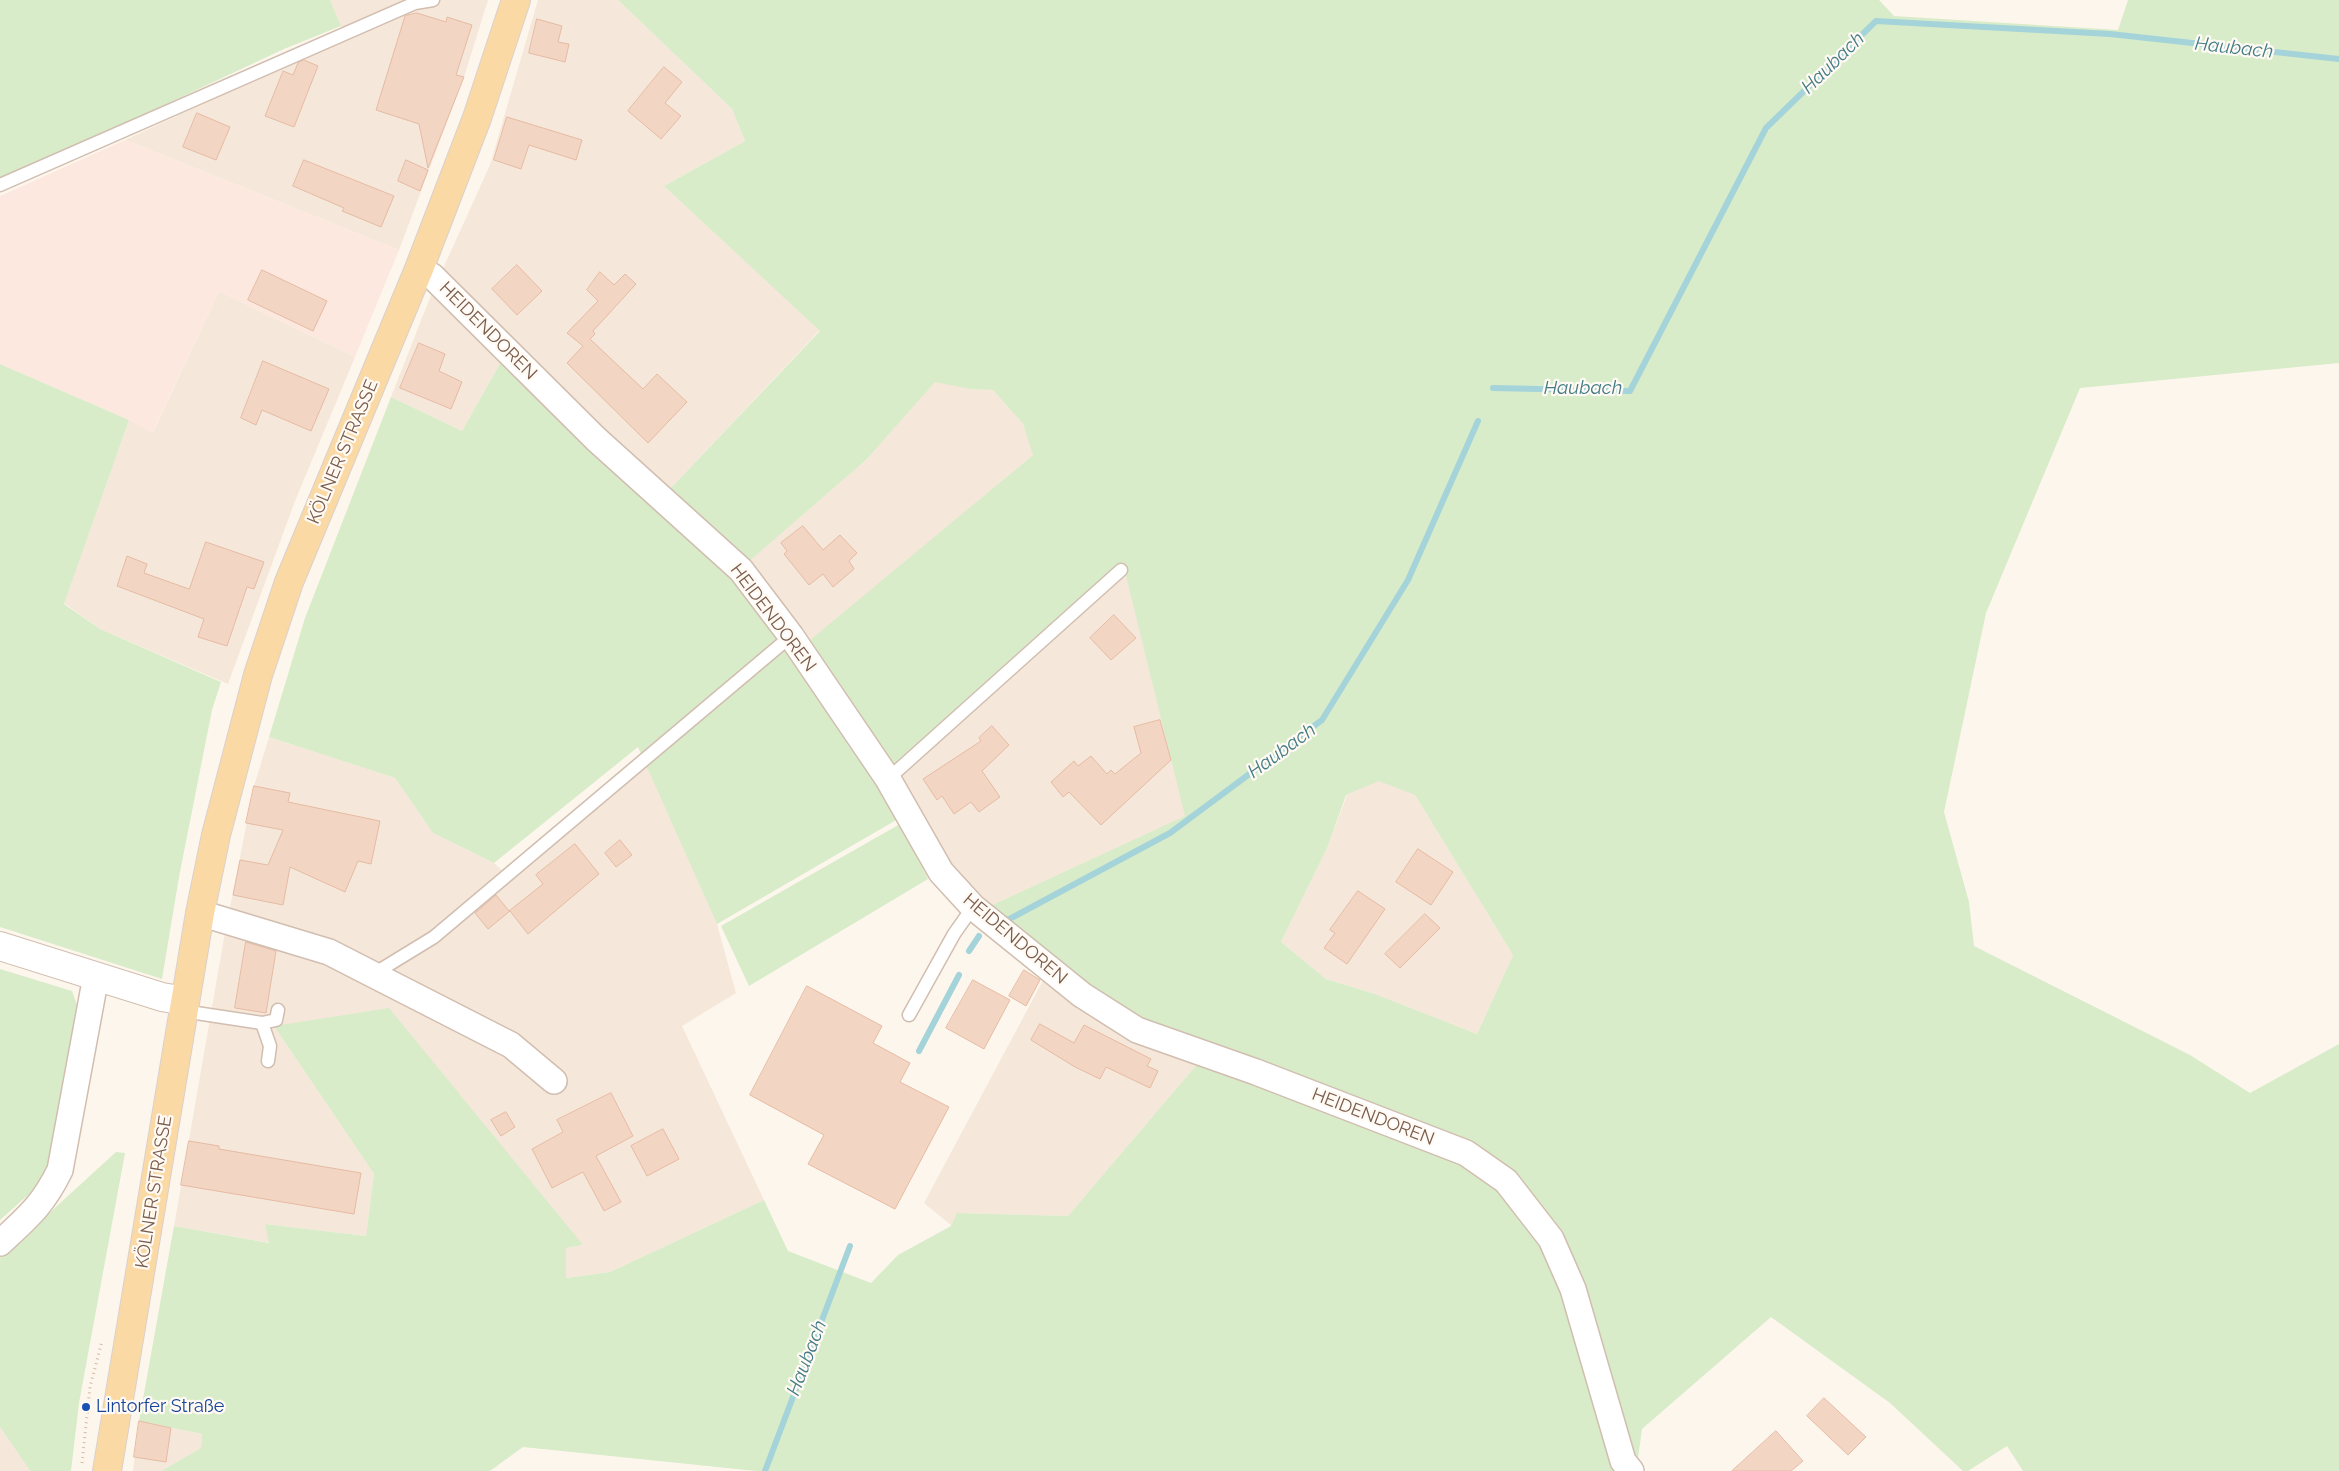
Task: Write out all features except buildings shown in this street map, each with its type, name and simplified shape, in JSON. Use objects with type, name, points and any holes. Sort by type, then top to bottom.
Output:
[{"type":"main road","name":"KÖLNER STRASSE","points":[[107,1471],[200,913],[216,835],[258,675],[289,582],[419,269],[477,118],[516,0]]},
{"type":"street","name":"HEIDENDOREN","points":[[419,269],[432,276],[596,439],[741,570],[790,636],[888,779],[940,872],[973,907],[1082,994],[1137,1030],[1256,1072],[1466,1153],[1506,1181],[1551,1239],[1573,1288],[1623,1461],[1631,1471]]},
{"type":"street","points":[[200,913],[329,952],[511,1045],[554,1081]]},
{"type":"street","points":[[0,946],[162,997],[184,1006]]},
{"type":"street","points":[[0,1243],[37,1210],[49,1193],[60,1170],[96,976]]},
{"type":"lane","points":[[0,185],[414,3],[433,0]]},
{"type":"lane","points":[[888,779],[1121,570]]},
{"type":"lane","points":[[372,975],[434,937],[790,636]]},
{"type":"lane","points":[[909,1015],[954,934],[973,907]]},
{"type":"lane","points":[[184,1006],[262,1023],[276,1020],[278,1010]]},
{"type":"lane","points":[[262,1023],[270,1046],[268,1062]]},
{"type":"path","points":[[81,1471],[82,1442],[90,1387]]},
{"type":"shaded area","points":[[330,0],[488,0],[464,77],[399,250],[125,140],[346,39]]},
{"type":"shaded area","points":[[538,0],[618,0],[732,109],[745,141],[664,186],[820,330],[667,492],[441,273],[490,165]]},
{"type":"shaded area","points":[[125,140],[399,250],[355,357],[219,291],[152,433],[129,420],[0,364],[0,196]]},
{"type":"shaded area","points":[[433,290],[503,358],[462,431],[391,397]]},
{"type":"shaded area","points":[[219,291],[355,357],[295,501],[228,684],[100,629],[64,603],[129,420],[153,432]]},
{"type":"shaded area","points":[[935,381],[969,389],[993,390],[1023,424],[1034,454],[810,642],[746,563],[866,460]]},
{"type":"shaded area","points":[[1125,571],[1186,816],[990,906],[898,819],[889,779]]},
{"type":"shaded area","points":[[269,737],[395,778],[433,833],[494,863],[509,877],[648,764],[717,924],[736,993],[682,1026],[764,1200],[610,1272],[566,1278],[566,1248],[583,1245],[274,1026],[374,1174],[366,1236],[265,1224],[270,1243],[174,1226],[224,938],[254,786]]},
{"type":"shaded area","points":[[1379,780],[1415,795],[1513,955],[1477,1034],[1375,994],[1326,979],[1281,942],[1328,846],[1347,795]]},
{"type":"shaded area","points":[[1055,958],[1198,1063],[1068,1216],[958,1213],[952,1226],[924,1203]]},
{"type":"shaded area","points":[[139,1421],[202,1434],[201,1448],[161,1471],[133,1471]]},
{"type":"shaded area","points":[[0,1427],[30,1471],[0,1471]]},
{"type":"green space","points":[[0,0],[330,0],[341,26],[284,49],[0,182]]},
{"type":"green space","points":[[618,0],[1879,0],[1894,16],[2118,30],[2128,0],[2339,0],[2339,363],[2080,388],[1986,613],[1944,812],[1969,902],[1974,946],[2190,1055],[2250,1093],[2339,1044],[2339,1471],[2023,1471],[2007,1446],[1968,1471],[1963,1471],[1890,1403],[1771,1317],[1642,1429],[1638,1458],[1645,1471],[756,1471],[523,1447],[490,1471],[161,1471],[201,1448],[202,1434],[139,1421],[174,1226],[269,1243],[265,1224],[366,1236],[374,1174],[274,1026],[389,1008],[583,1245],[566,1248],[566,1278],[610,1272],[764,1200],[788,1251],[871,1283],[898,1255],[951,1226],[957,1213],[1068,1216],[1198,1063],[1132,1019],[990,906],[1185,816],[1125,572],[890,779],[898,819],[717,924],[638,747],[494,863],[433,833],[395,778],[269,737],[305,618],[391,397],[462,431],[503,358],[667,492],[820,331],[664,186],[745,141],[732,109]],"holes":[[[935,382],[969,389],[993,390],[1023,424],[1033,455],[809,641],[747,563],[866,460]],[[1379,781],[1415,795],[1513,955],[1477,1034],[1375,994],[1326,979],[1281,942],[1328,846],[1346,795]]]},
{"type":"green space","points":[[0,364],[129,420],[64,604],[100,629],[221,682],[212,710],[179,877],[162,979],[0,927]]},
{"type":"green space","points":[[900,824],[928,879],[749,986],[721,926]]},
{"type":"green space","points":[[0,969],[72,991],[77,1005],[49,1162],[37,1187],[0,1220]]},
{"type":"green space","points":[[116,1152],[125,1153],[79,1403],[71,1471],[30,1471],[0,1427],[0,1258]]},
{"type":"waterway","name":"Haubach","points":[[1493,388],[1630,391],[1766,128],[1876,21],[2110,34],[2339,59]]},
{"type":"waterway","name":"Haubach","points":[[1002,923],[1170,833],[1322,720],[1408,580],[1478,421]]},
{"type":"waterway","name":"Haubach","points":[[969,951],[979,936]]},
{"type":"waterway","name":"Haubach","points":[[919,1051],[959,975]]},
{"type":"waterway","name":"Haubach","points":[[765,1471],[850,1246]]},
{"type":"place","name":"Lintorfer Straße","points":[[86,1407]]}]
